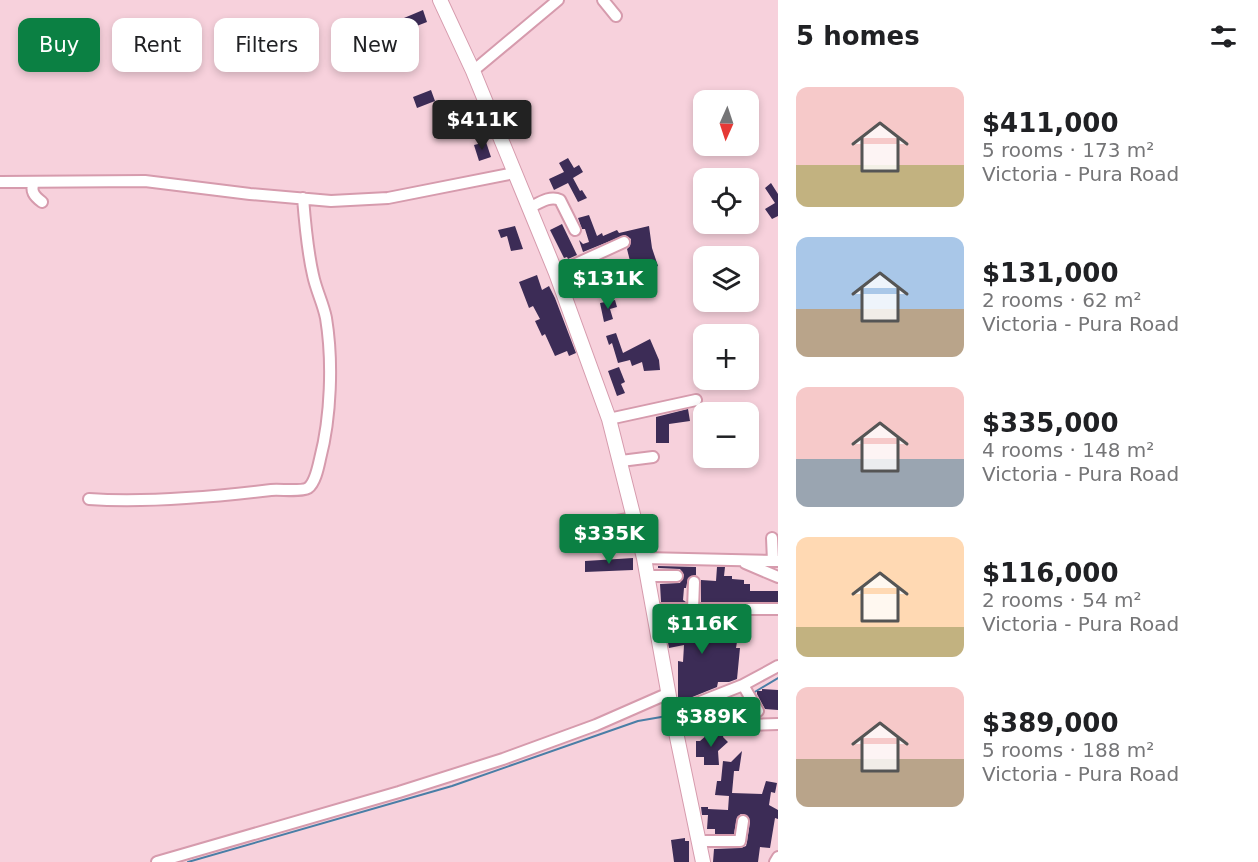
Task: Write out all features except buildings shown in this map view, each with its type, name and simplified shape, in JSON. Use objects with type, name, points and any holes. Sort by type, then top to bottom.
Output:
[{"type":"main road","points":[[440,0],[473,71],[556,273],[609,419],[644,558],[703,862]]},
{"type":"street","points":[[473,71],[558,0]]},
{"type":"street","points":[[603,0],[616,16]]},
{"type":"street","points":[[0,182],[145,182],[332,201],[388,198],[514,173]]},
{"type":"street","points":[[34,182],[32,191],[35,197],[42,202]]},
{"type":"street","points":[[89,500],[240,494],[309,488],[314,479],[325,438],[329,356],[324,308],[308,249],[303,198]]},
{"type":"street","points":[[529,208],[549,198],[560,200],[575,230]]},
{"type":"street","points":[[556,273],[624,242]]},
{"type":"street","points":[[563,293],[606,281]]},
{"type":"street","points":[[609,419],[696,399]]},
{"type":"street","points":[[621,461],[653,457]]},
{"type":"street","points":[[599,524],[634,518]]},
{"type":"street","points":[[644,558],[775,561],[772,538]]},
{"type":"street","points":[[737,560],[778,577]]},
{"type":"street","points":[[647,576],[677,576]]},
{"type":"street","points":[[693,609],[694,582]]},
{"type":"street","points":[[653,609],[778,609]]},
{"type":"street","points":[[674,720],[778,666]]},
{"type":"street","points":[[743,685],[758,711]]},
{"type":"street","points":[[157,862],[399,792],[503,759],[596,725],[669,693]]},
{"type":"street","points":[[674,720],[778,724]]},
{"type":"street","points":[[699,841],[740,841],[743,822]]},
{"type":"street","points":[[775,862],[778,857]]},
{"type":"waterway","points":[[753,693],[778,678]]},
{"type":"waterway","points":[[691,711],[737,702],[746,697]]},
{"type":"waterway","points":[[188,862],[452,786],[638,721],[667,716]]}]
